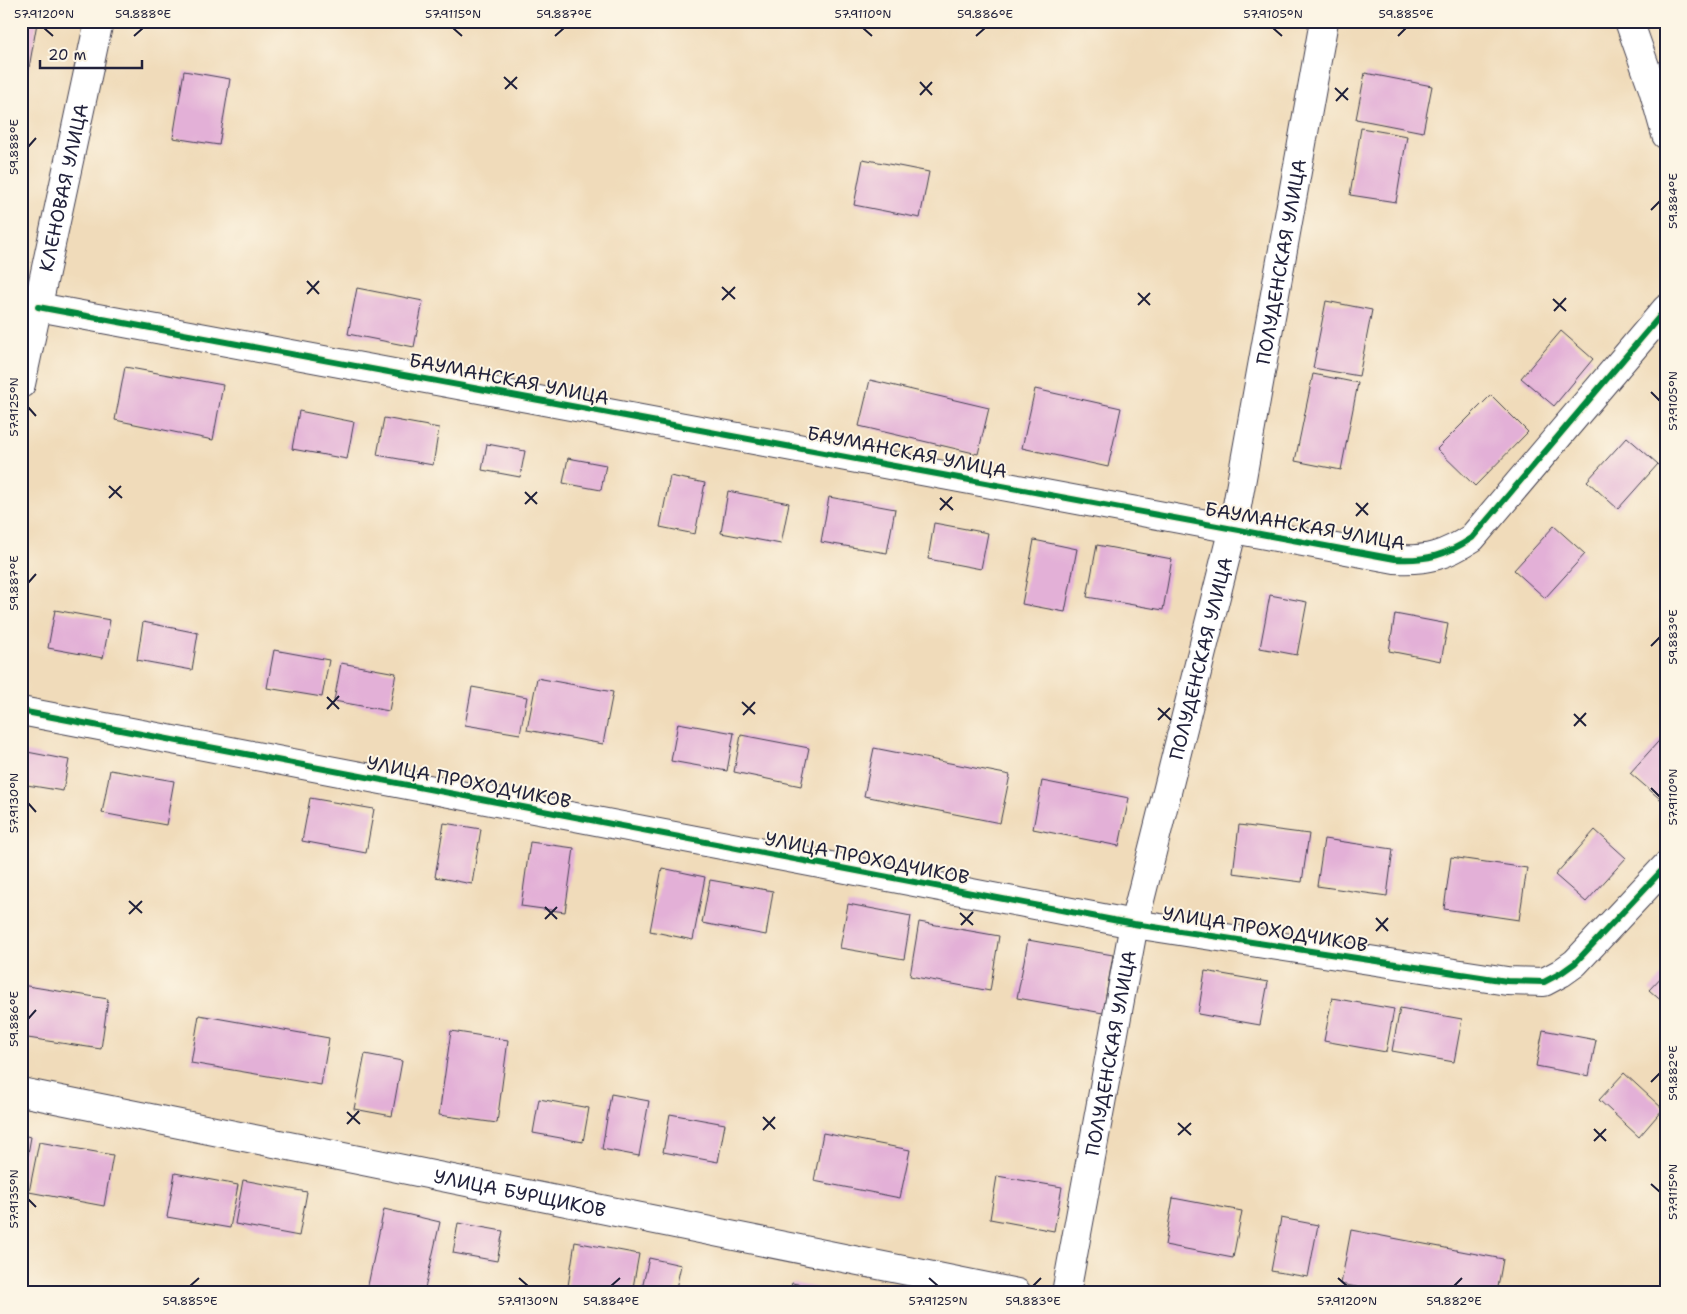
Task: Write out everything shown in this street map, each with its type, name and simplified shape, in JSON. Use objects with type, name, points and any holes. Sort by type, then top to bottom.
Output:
[{"type":"street","name":"КЛЕНОВАЯ УЛИЦА","points":[[21,384],[99,21]]},
{"type":"street","name":"ПОЛУДЕНСКАЯ УЛИЦА","points":[[1066,1293],[1134,924],[1233,528],[1324,21]]},
{"type":"street","points":[[1629,21],[1653,89],[1666,135]]},
{"type":"street","name":"БАУМАНСКАЯ УЛИЦА","points":[[38,306],[1395,559],[1414,560],[1432,558],[1454,550],[1472,538],[1491,518],[1666,309]]},
{"type":"street","name":"УЛИЦА ПРОХОДЧИКОВ","points":[[21,712],[1134,924],[1507,981],[1544,982],[1575,963],[1666,866]]},
{"type":"street","name":"УЛИЦА БУРЩИКОВ","points":[[21,1092],[1017,1293]]},
{"type":"building","points":[[21,21],[37,23],[22,107],[21,107]]},
{"type":"building","points":[[1434,21],[1454,21],[1453,26]]},
{"type":"building","points":[[184,71],[230,79],[219,145],[173,138]]},
{"type":"building","points":[[1365,73],[1432,86],[1423,132],[1356,119]]},
{"type":"building","points":[[1361,128],[1407,136],[1396,202],[1350,195]]},
{"type":"building","points":[[863,159],[929,172],[920,218],[854,205]]},
{"type":"building","points":[[357,288],[423,301],[414,347],[348,334]]},
{"type":"building","points":[[1326,301],[1372,310],[1359,376],[1313,368]]},
{"type":"building","points":[[1561,331],[1593,359],[1554,406],[1521,378]]},
{"type":"building","points":[[125,367],[223,385],[213,440],[115,420]]},
{"type":"building","points":[[1313,374],[1358,383],[1341,470],[1295,461]]},
{"type":"building","points":[[870,380],[989,408],[978,454],[859,426]]},
{"type":"building","points":[[1035,389],[1121,408],[1108,467],[1022,448]]},
{"type":"building","points":[[1491,395],[1528,432],[1475,486],[1437,449]]},
{"type":"building","points":[[299,411],[354,422],[347,459],[292,449]]},
{"type":"building","points":[[384,418],[439,428],[433,465],[377,455]]},
{"type":"building","points":[[1627,437],[1658,464],[1618,509],[1587,481]]},
{"type":"building","points":[[487,444],[525,451],[520,477],[482,470]]},
{"type":"building","points":[[568,458],[606,465],[601,490],[563,483]]},
{"type":"building","points":[[670,476],[705,483],[695,534],[660,527]]},
{"type":"building","points":[[728,491],[789,503],[781,544],[721,533]]},
{"type":"building","points":[[829,497],[895,509],[887,553],[821,542]]},
{"type":"building","points":[[934,523],[988,533],[981,569],[928,559]]},
{"type":"building","points":[[1554,526],[1585,554],[1545,598],[1514,570]]},
{"type":"building","points":[[1034,540],[1077,549],[1065,612],[1022,604]]},
{"type":"building","points":[[1097,545],[1172,559],[1163,610],[1087,597]]},
{"type":"building","points":[[1270,595],[1307,602],[1297,655],[1260,648]]},
{"type":"building","points":[[55,610],[110,620],[103,658],[48,648]]},
{"type":"building","points":[[1395,614],[1448,624],[1441,661],[1389,651]]},
{"type":"building","points":[[143,622],[198,633],[192,670],[137,660]]},
{"type":"building","points":[[274,650],[329,660],[322,697],[267,688]]},
{"type":"building","points":[[341,663],[396,673],[389,711],[334,701]]},
{"type":"building","points":[[537,678],[613,692],[603,744],[527,730]]},
{"type":"building","points":[[472,687],[527,697],[520,734],[465,725]]},
{"type":"building","points":[[678,723],[734,733],[727,771],[671,761]]},
{"type":"building","points":[[1666,733],[1666,804],[1630,773]]},
{"type":"building","points":[[741,735],[809,748],[801,786],[734,772]]},
{"type":"building","points":[[874,748],[1010,775],[1000,823],[864,796]]},
{"type":"building","points":[[22,751],[69,760],[63,791],[21,784]]},
{"type":"building","points":[[110,770],[174,781],[166,825],[102,813]]},
{"type":"building","points":[[1042,781],[1129,798],[1119,846],[1033,829]]},
{"type":"building","points":[[310,798],[374,809],[366,853],[302,841]]},
{"type":"building","points":[[444,823],[481,829],[472,884],[435,877]]},
{"type":"building","points":[[1239,825],[1309,834],[1302,882],[1233,873]]},
{"type":"building","points":[[1595,830],[1626,858],[1586,902],[1555,875]]},
{"type":"building","points":[[1324,839],[1393,849],[1387,896],[1317,886]]},
{"type":"building","points":[[530,842],[574,848],[565,912],[521,906]]},
{"type":"building","points":[[1451,857],[1527,868],[1519,920],[1444,909]]},
{"type":"building","points":[[662,868],[705,877],[693,940],[650,931]]},
{"type":"building","points":[[710,880],[773,891],[766,935],[702,923]]},
{"type":"building","points":[[848,904],[911,916],[904,959],[840,948]]},
{"type":"building","points":[[919,922],[999,936],[990,991],[910,976]]},
{"type":"building","points":[[1028,940],[1113,955],[1103,1013],[1017,998]]},
{"type":"building","points":[[1205,971],[1268,982],[1260,1025],[1198,1014]]},
{"type":"building","points":[[1666,972],[1666,1005],[1649,990]]},
{"type":"building","points":[[21,985],[108,999],[101,1049],[21,1037]]},
{"type":"building","points":[[1332,998],[1394,1009],[1386,1052],[1324,1041]]},
{"type":"building","points":[[1400,1008],[1462,1019],[1454,1062],[1392,1051]]},
{"type":"building","points":[[199,1015],[329,1038],[321,1085],[191,1063]]},
{"type":"building","points":[[1543,1030],[1596,1040],[1589,1076],[1536,1066]]},
{"type":"building","points":[[451,1031],[508,1040],[497,1123],[439,1115]]},
{"type":"building","points":[[365,1054],[402,1061],[392,1116],[354,1109]]},
{"type":"building","points":[[1624,1073],[1663,1109],[1639,1137],[1599,1100]]},
{"type":"building","points":[[611,1094],[649,1101],[639,1156],[602,1149]]},
{"type":"building","points":[[539,1099],[589,1108],[583,1142],[533,1133]]},
{"type":"building","points":[[670,1114],[725,1124],[718,1162],[663,1152]]},
{"type":"building","points":[[823,1133],[910,1150],[900,1198],[814,1181]]},
{"type":"building","points":[[21,1135],[31,1137],[22,1187],[21,1187]]},
{"type":"building","points":[[39,1142],[113,1155],[104,1206],[29,1192]]},
{"type":"building","points":[[175,1173],[238,1185],[230,1228],[167,1217]]},
{"type":"building","points":[[997,1176],[1062,1187],[1054,1231],[990,1219]]},
{"type":"building","points":[[243,1180],[307,1192],[299,1236],[235,1224]]},
{"type":"building","points":[[1173,1198],[1242,1211],[1233,1258],[1165,1245]]},
{"type":"building","points":[[384,1209],[440,1222],[424,1293],[378,1293],[367,1290]]},
{"type":"building","points":[[1281,1218],[1318,1225],[1308,1277],[1271,1271]]},
{"type":"building","points":[[458,1223],[503,1231],[497,1261],[453,1253]]},
{"type":"building","points":[[1351,1230],[1503,1259],[1497,1293],[1386,1293],[1341,1284]]},
{"type":"building","points":[[575,1242],[639,1254],[632,1293],[606,1293],[568,1286]]},
{"type":"building","points":[[649,1258],[681,1265],[675,1293],[641,1293]]},
{"type":"building","points":[[792,1283],[822,1289],[821,1293],[789,1293]]},
{"type":"cycle path","points":[[38,307],[1395,559],[1417,559],[1436,556],[1454,549],[1472,538],[1666,309]]},
{"type":"cycle path","points":[[21,711],[1134,924],[1507,981],[1544,982],[1575,963],[1666,866]]}]
